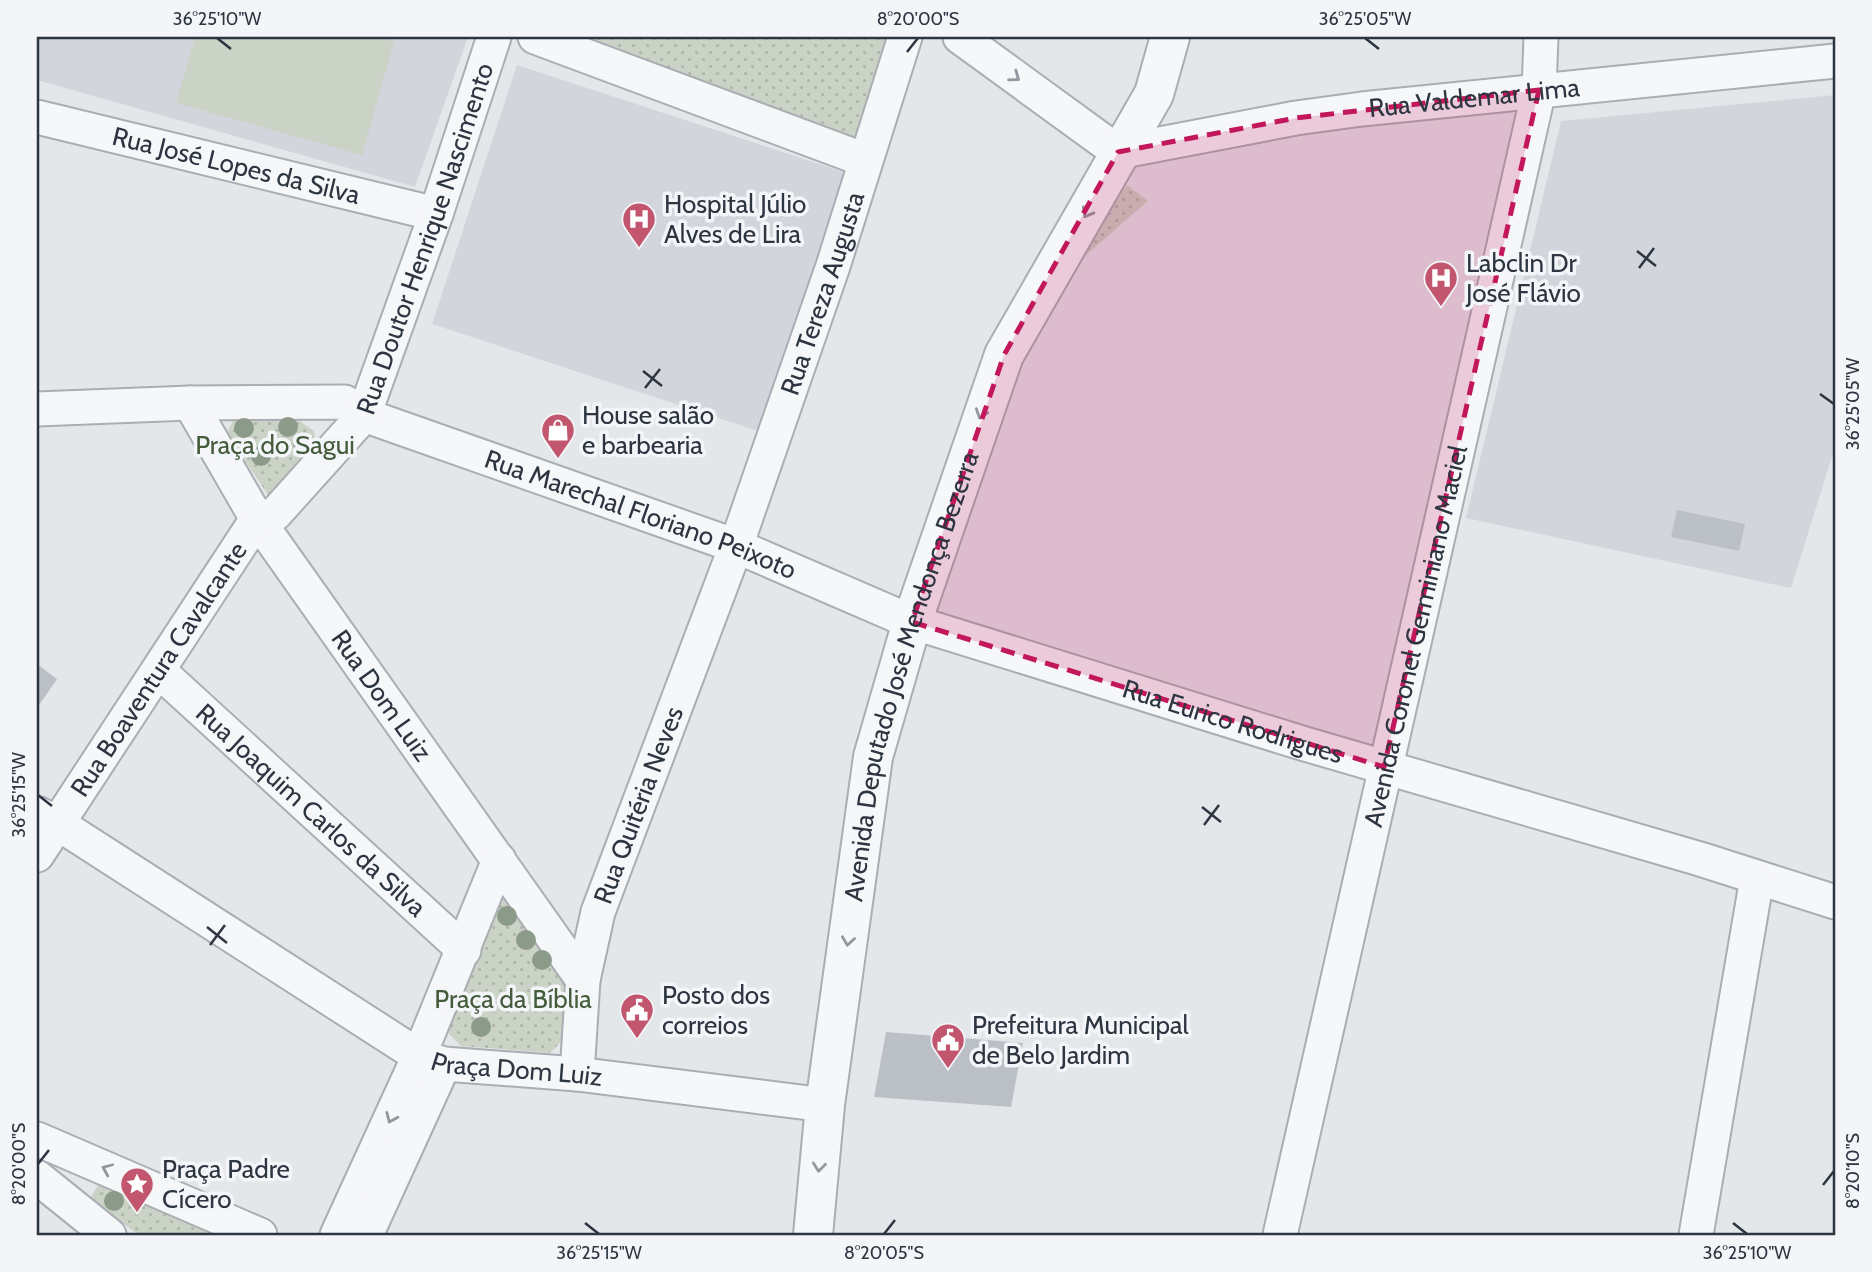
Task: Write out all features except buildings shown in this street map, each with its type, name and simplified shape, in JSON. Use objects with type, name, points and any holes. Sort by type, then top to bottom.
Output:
[{"type":"street","name":"Rua Doutor Henrique Nascimento","points":[[257,519],[275,514],[364,415],[436,214],[494,37]]},
{"type":"street","points":[[535,37],[865,160]]},
{"type":"street","name":"Rua Tereza Augusta","points":[[736,546],[832,266],[905,37]]},
{"type":"street","points":[[960,37],[1118,152]]},
{"type":"street","name":"Avenida Deputado José Mendonça Bezerra","points":[[813,1235],[825,1105],[873,757],[912,622],[1004,355],[1090,210],[1118,152],[1154,94],[1170,37]]},
{"type":"street","name":"Avenida Coronel Germiniano Maciel","points":[[1280,1235],[1539,90],[1541,37]]},
{"type":"street","name":"Rua Valdemar Lima","points":[[1118,152],[1296,118],[1539,90],[1835,61]]},
{"type":"street","name":"Rua José Lopes da Silva","points":[[37,117],[436,214]]},
{"type":"street","name":"Rua Marechal Floriano Peixoto","points":[[37,409],[190,403],[345,402],[364,415],[736,546],[912,622]]},
{"type":"street","name":"Rua Dom Luiz","points":[[190,403],[257,519],[583,980]]},
{"type":"street","name":"Rua Boaventura Cavalcante","points":[[37,855],[47,818],[159,671],[257,519]]},
{"type":"street","name":"Rua Quitéria Neves","points":[[577,1073],[583,980],[598,912],[736,546]]},
{"type":"street","name":"Rua Eurico Rodrigues","points":[[912,622],[1835,902]]},
{"type":"street","name":"Rua Joaquim Carlos da Silva","points":[[159,671],[464,950]]},
{"type":"street","points":[[47,818],[432,1060]]},
{"type":"street","name":"Praça Dom Luiz","points":[[499,860],[464,950],[432,1060],[577,1073],[825,1105]]},
{"type":"street","points":[[1696,1235],[1757,878]]},
{"type":"street","points":[[337,1235],[432,1060]]},
{"type":"street","points":[[366,1235],[432,1060]]},
{"type":"street","points":[[37,1139],[260,1235]]},
{"type":"street","points":[[37,1177],[108,1235]]},
{"type":"highlighted area","points":[[1539,90],[1384,767],[912,622],[1004,355],[1118,152],[1296,118]]},
{"type":"shaded area","points":[[37,37],[468,37],[415,187],[37,80]]},
{"type":"shaded area","name":"Hospital Júlio Alves de Lira","points":[[517,65],[847,173],[761,432],[432,324]]},
{"type":"shaded area","points":[[1835,95],[1835,447],[1791,588],[1466,518],[1561,121]]},
{"type":"green space","points":[[195,37],[377,37],[394,42],[362,155],[176,103]]},
{"type":"green space","points":[[568,37],[903,37],[869,150]]},
{"type":"green space","points":[[1127,185],[1148,201],[1061,277]]},
{"type":"green space","name":"Praça do Sagui","points":[[284,410],[314,431],[316,443],[284,495],[271,499],[226,433],[239,411]]},
{"type":"green space","name":"Praça da Bíblia","points":[[512,899],[566,976],[565,1038],[550,1053],[461,1046],[443,1028],[501,900]]},
{"type":"green space","points":[[100,1182],[226,1235],[138,1235],[91,1197]]},
{"type":"place","name":"Hospital Júlio Alves de Lira","points":[[639,249]]},
{"type":"place","name":"Labclin Dr José Flávio","points":[[1441,308]]},
{"type":"place","name":"House salão e barbearia","points":[[558,460]]},
{"type":"place","name":"Posto dos correios","points":[[637,1040]]},
{"type":"place","name":"Prefeitura Municipal de Belo Jardim","points":[[948,1070]]},
{"type":"place","name":"Praça Padre Cícero","points":[[137,1214]]}]
